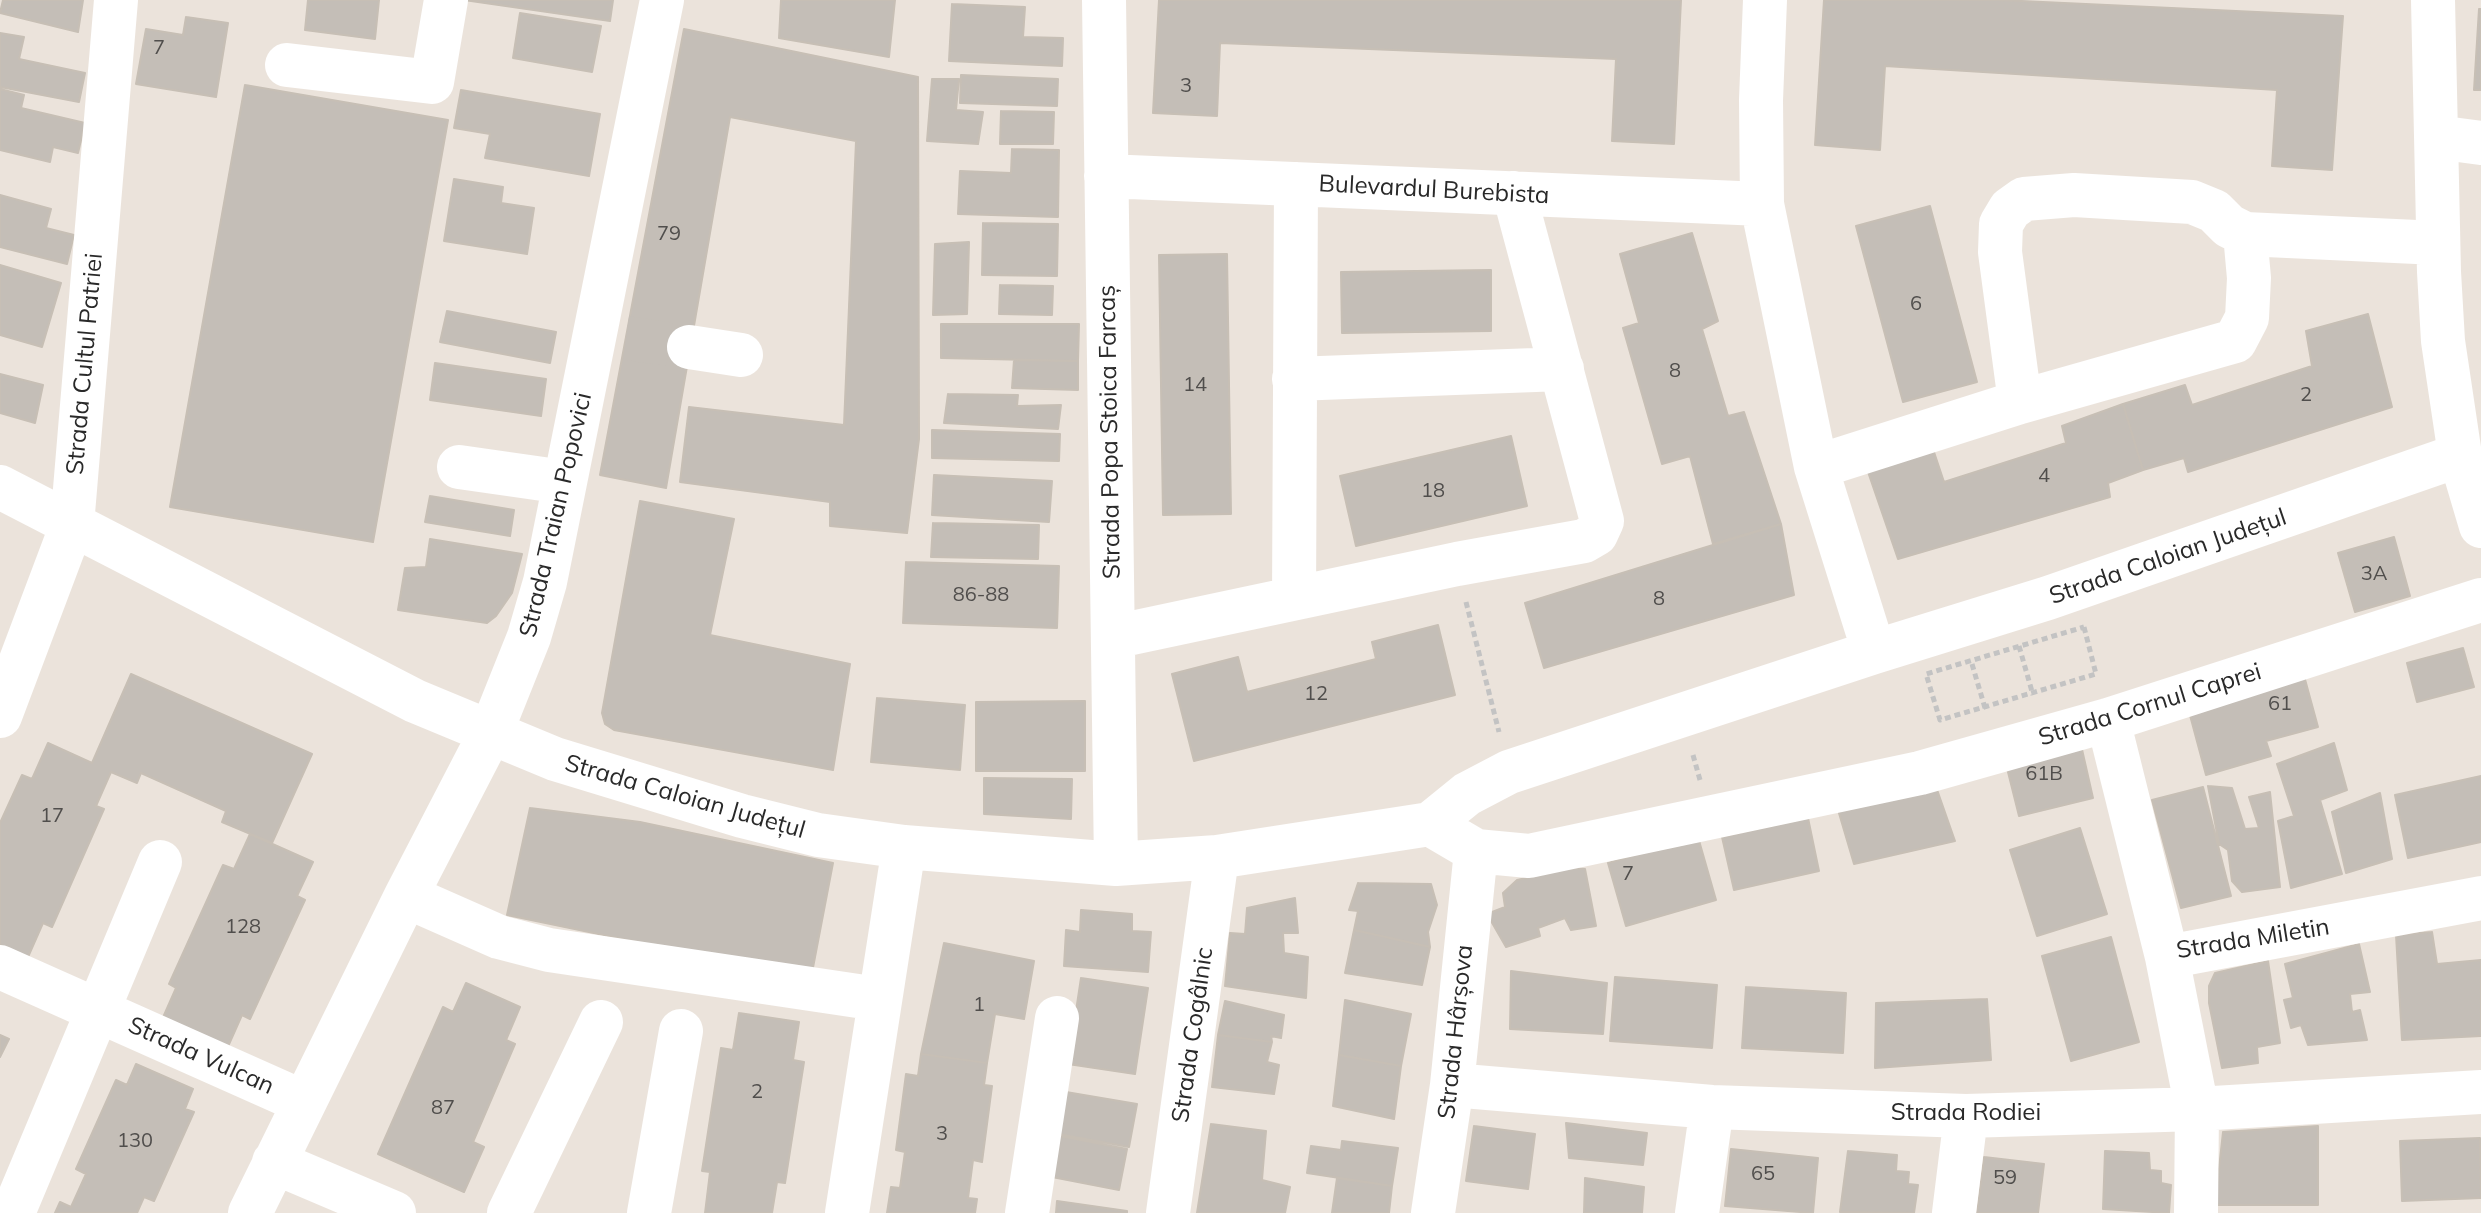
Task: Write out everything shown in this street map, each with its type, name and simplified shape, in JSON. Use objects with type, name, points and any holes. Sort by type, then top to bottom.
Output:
[{"type":"street","name":"Strada Cultul Patriei","points":[[0,716],[72,525],[116,0]]},
{"type":"street","points":[[287,65],[432,82],[446,0]]},
{"type":"street","name":"Strada Traian Popovici","points":[[250,1213],[406,896],[491,732],[529,637],[545,582],[564,482],[611,336],[662,0]]},
{"type":"street","name":"Strada Popa Stoica Farcaș","points":[[1104,0],[1116,864]]},
{"type":"street","points":[[1765,0],[1761,100],[1762,204],[1816,467],[1874,652]]},
{"type":"street","points":[[2433,0],[2443,341],[2460,455],[2481,526]]},
{"type":"street","points":[[2436,137],[2481,143]]},
{"type":"street","name":"Bulevardul Burebista","points":[[1106,176],[1762,204]]},
{"type":"street","points":[[1294,598],[1296,184]]},
{"type":"street","points":[[1113,637],[1457,564],[1584,541],[1596,534],[1602,521],[1514,193]]},
{"type":"street","points":[[2020,402],[2000,252],[2001,224],[2010,209],[2024,199],[2074,195],[2192,202],[2214,211],[2229,226],[2245,234],[2438,243]]},
{"type":"street","points":[[1816,467],[2020,402],[2235,341],[2247,318],[2249,278],[2245,234]]},
{"type":"street","points":[[689,347],[741,355]]},
{"type":"street","points":[[1294,379],[1562,369]]},
{"type":"street","name":"Strada Caloian Județul","points":[[0,487],[415,701],[555,759],[742,816],[818,835],[904,847],[1116,864],[1217,857],[1430,824],[1467,794],[1509,772],[2048,598],[2460,455]]},
{"type":"street","points":[[459,467],[564,482]]},
{"type":"street","name":"Strada Cornul Caprei","points":[[1710,818],[1920,773],[2108,720],[2481,600]]},
{"type":"street","name":"Strada Miletin","points":[[2108,720],[2167,957],[2481,898]]},
{"type":"street","points":[[1430,824],[1476,851],[1529,856],[1710,818]]},
{"type":"street","points":[[847,1213],[904,847]]},
{"type":"street","name":"Strada Hârșova","points":[[1433,1213],[1452,1085],[1476,851]]},
{"type":"street","name":"Strada Cogâlnic","points":[[1168,1213],[1217,857]]},
{"type":"street","name":"Strada Vulcan","points":[[13,1213],[160,862]]},
{"type":"street","points":[[406,896],[499,937],[549,950],[878,999]]},
{"type":"street","points":[[2167,957],[2197,1109],[2196,1213]]},
{"type":"street","points":[[0,967],[99,1010]]},
{"type":"street","name":"Strada Vulcan","points":[[99,1010],[303,1102]]},
{"type":"street","points":[[1027,1213],[1057,1018]]},
{"type":"street","points":[[509,1213],[601,1022]]},
{"type":"street","points":[[649,1213],[681,1031]]},
{"type":"street","name":"Strada Rodiei","points":[[1452,1085],[1712,1107],[1966,1116],[2197,1109],[2481,1092]]},
{"type":"street","points":[[1697,1213],[1712,1107]]},
{"type":"street","points":[[1954,1213],[1966,1116]]},
{"type":"street","points":[[274,1162],[394,1213]]},
{"type":"path","points":[[1457,564],[1509,772]]},
{"type":"path","points":[[2084,627],[2096,674],[1940,720],[1926,674],[1971,660],[2084,627]]},
{"type":"path","points":[[1971,660],[1985,707]]},
{"type":"path","points":[[1682,716],[1710,818]]},
{"type":"building","points":[[3,0],[83,0],[78,32],[0,13]]},
{"type":"building","points":[[308,0],[379,0],[375,39],[305,30]]},
{"type":"building","points":[[464,0],[613,0],[610,21]]},
{"type":"building","points":[[781,0],[895,0],[889,57],[779,38]]},
{"type":"building","points":[[1159,0],[1681,0],[1674,144],[1612,141],[1616,59],[1220,43],[1217,116],[1153,113]]},
{"type":"building","points":[[1824,0],[2000,0],[2343,16],[2332,170],[2272,166],[2277,90],[1885,66],[1880,150],[1815,145]]},
{"type":"building","points":[[952,4],[1025,7],[1023,37],[1063,38],[1062,66],[949,61]]},
{"type":"building","points":[[2479,9],[2481,90],[2474,90]]},
{"type":"building","points":[[520,13],[601,26],[592,72],[513,58]]},
{"type":"building","points":[[186,17],[228,23],[216,97],[136,84],[146,29],[183,35]]},
{"type":"building","points":[[684,29],[918,77],[919,439],[907,533],[830,526],[830,502],[680,482],[689,407],[844,425],[856,141],[730,117],[666,488],[600,475]]},
{"type":"building","points":[[0,33],[24,37],[19,59],[85,73],[79,102],[0,87]]},
{"type":"building","points":[[961,75],[1058,79],[1057,106],[960,103]]},
{"type":"building","points":[[932,79],[959,79],[956,110],[983,112],[978,144],[927,141]]},
{"type":"building","points":[[245,85],[448,120],[373,542],[170,507]]},
{"type":"building","points":[[0,89],[24,95],[21,108],[85,123],[78,153],[53,147],[50,162],[0,150]]},
{"type":"building","points":[[461,90],[600,114],[589,176],[485,158],[490,134],[454,128]]},
{"type":"building","points":[[1001,111],[1054,112],[1053,144],[1000,144]]},
{"type":"building","points":[[1012,149],[1059,150],[1058,217],[958,214],[960,171],[1011,173]]},
{"type":"building","points":[[454,179],[503,187],[501,203],[534,208],[527,254],[444,241]]},
{"type":"building","points":[[0,195],[51,209],[46,228],[74,235],[67,264],[0,247]]},
{"type":"building","points":[[1930,206],[1977,382],[1903,402],[1856,226]]},
{"type":"building","points":[[983,223],[1058,224],[1057,276],[982,275]]},
{"type":"building","points":[[1692,233],[1718,321],[1702,329],[1728,416],[1744,412],[1781,524],[1713,544],[1690,456],[1662,464],[1623,328],[1639,323],[1620,254]]},
{"type":"building","points":[[969,242],[967,314],[933,315],[935,244]]},
{"type":"building","points":[[1227,254],[1231,514],[1163,515],[1159,255]]},
{"type":"building","points":[[0,265],[61,283],[42,347],[0,335]]},
{"type":"building","points":[[1491,270],[1491,331],[1342,333],[1341,272]]},
{"type":"building","points":[[1000,285],[1053,286],[1052,315],[999,314]]},
{"type":"building","points":[[447,311],[556,332],[550,363],[440,342]]},
{"type":"building","points":[[2368,314],[2392,407],[2188,472],[2184,458],[2143,470],[2123,404],[2185,385],[2192,405],[2312,366],[2306,331]]},
{"type":"building","points":[[941,324],[1079,324],[1078,361],[941,358]]},
{"type":"building","points":[[1014,360],[1078,361],[1078,390],[1012,388]]},
{"type":"building","points":[[435,363],[546,379],[541,416],[430,400]]},
{"type":"building","points":[[0,374],[43,385],[35,423],[0,413]]},
{"type":"building","points":[[948,394],[1018,395],[1017,406],[1061,405],[1058,429],[944,423]]},
{"type":"building","points":[[2123,404],[2143,470],[2108,483],[2110,497],[1898,559],[1867,469],[1932,446],[1944,482],[2066,443],[2062,426]]},
{"type":"building","points":[[932,430],[1060,434],[1059,461],[932,458]]},
{"type":"building","points":[[1511,436],[1527,506],[1356,546],[1340,476]]},
{"type":"building","points":[[934,475],[1052,481],[1049,522],[932,515]]},
{"type":"building","points":[[430,496],[514,510],[510,536],[425,522]]},
{"type":"building","points":[[640,501],[734,519],[710,635],[850,664],[833,770],[614,730],[605,724],[602,713]]},
{"type":"building","points":[[933,523],[1039,525],[1038,559],[931,557]]},
{"type":"building","points":[[1781,524],[1794,595],[1544,668],[1525,603]]},
{"type":"building","points":[[2394,537],[2410,596],[2355,612],[2338,553]]},
{"type":"building","points":[[430,539],[522,554],[512,593],[496,616],[487,623],[398,610],[405,568],[426,567]]},
{"type":"building","points":[[906,562],[1059,566],[1057,628],[903,623]]},
{"type":"building","points":[[1438,625],[1455,695],[1194,761],[1172,674],[1238,657],[1247,692],[1376,659],[1372,642]]},
{"type":"building","points":[[2463,648],[2474,687],[2417,702],[2407,663]]},
{"type":"building","points":[[2303,672],[2318,727],[2266,741],[2271,756],[2206,775],[2187,704]]},
{"type":"building","points":[[131,674],[312,754],[272,843],[222,822],[226,811],[141,773],[137,783],[111,772],[96,806],[104,809],[52,927],[43,923],[28,957],[0,945],[0,823],[22,775],[32,779],[48,743],[92,763]]},
{"type":"building","points":[[877,698],[965,705],[960,770],[871,762]]},
{"type":"building","points":[[1085,701],[1085,771],[976,771],[976,702]]},
{"type":"building","points":[[2334,743],[2347,790],[2320,800],[2342,874],[2291,888],[2278,821],[2294,816],[2277,764]]},
{"type":"building","points":[[2081,745],[2093,798],[2019,816],[2006,764]]},
{"type":"building","points":[[2481,776],[2481,842],[2408,858],[2395,795]]},
{"type":"building","points":[[984,778],[1072,779],[1071,819],[984,814]]},
{"type":"building","points":[[1934,781],[1955,841],[1854,864],[1836,803]]},
{"type":"building","points":[[2208,786],[2232,788],[2245,829],[2259,828],[2249,797],[2270,792],[2280,887],[2242,892],[2232,881],[2228,850],[2219,844]]},
{"type":"building","points":[[2203,787],[2231,896],[2181,908],[2152,800]]},
{"type":"building","points":[[2380,793],[2392,859],[2346,873],[2332,812]]},
{"type":"building","points":[[530,808],[640,822],[833,863],[811,978],[507,915]]},
{"type":"building","points":[[1808,818],[1819,871],[1734,890],[1722,837]]},
{"type":"building","points":[[2080,828],[2107,914],[2037,936],[2010,850]]},
{"type":"building","points":[[250,834],[313,862],[297,896],[305,900],[250,1019],[242,1015],[226,1051],[161,1022],[176,988],[169,984],[223,865],[234,869]]},
{"type":"building","points":[[1698,837],[1716,900],[1626,926],[1608,863]]},
{"type":"building","points":[[1571,868],[1585,869],[1596,926],[1571,930],[1565,918],[1538,928],[1540,936],[1506,947],[1487,914],[1505,907],[1503,893],[1517,880]]},
{"type":"building","points":[[1358,883],[1431,884],[1437,905],[1428,932],[1430,947],[1354,930],[1358,911],[1349,910]]},
{"type":"building","points":[[1295,898],[1298,933],[1283,933],[1284,953],[1308,957],[1306,998],[1225,986],[1230,933],[1245,934],[1247,908]]},
{"type":"building","points":[[1081,910],[1132,914],[1132,931],[1151,932],[1148,972],[1064,966],[1066,930],[1080,932]]},
{"type":"building","points":[[1354,930],[1430,947],[1422,985],[1345,973]]},
{"type":"building","points":[[2432,932],[2437,964],[2481,960],[2481,1036],[2402,1040],[2396,935]]},
{"type":"building","points":[[2111,937],[2139,1042],[2071,1061],[2042,956]]},
{"type":"building","points":[[944,943],[1034,961],[1024,1019],[995,1014],[987,1063],[921,1054]]},
{"type":"building","points":[[2359,944],[2370,992],[2350,994],[2352,1012],[2360,1010],[2367,1040],[2308,1045],[2301,1025],[2291,1028],[2284,1000],[2293,998],[2285,964]]},
{"type":"building","points":[[2268,961],[2280,1043],[2257,1047],[2258,1063],[2222,1068],[2209,1003],[2209,986],[2215,973]]},
{"type":"building","points":[[1511,971],[1607,983],[1603,1034],[1510,1029]]},
{"type":"building","points":[[1615,977],[1717,985],[1712,1048],[1610,1041]]},
{"type":"building","points":[[1081,978],[1148,988],[1135,1074],[1068,1064]]},
{"type":"building","points":[[466,983],[520,1007],[506,1040],[515,1044],[473,1142],[484,1147],[464,1192],[378,1154],[443,1007],[453,1012]]},
{"type":"building","points":[[1746,987],[1846,993],[1843,1053],[1742,1048]]},
{"type":"building","points":[[1987,999],[1991,1060],[1875,1068],[1876,1003]]},
{"type":"building","points":[[1345,1000],[1411,1014],[1401,1066],[1339,1055]]},
{"type":"building","points":[[1225,1001],[1284,1015],[1281,1038],[1271,1036],[1272,1042],[1218,1035]]},
{"type":"building","points":[[739,1013],[799,1022],[793,1060],[804,1062],[785,1183],[777,1182],[772,1213],[705,1213],[710,1172],[702,1171],[721,1048],[733,1050]]},
{"type":"building","points":[[0,1035],[9,1039],[0,1057]]},
{"type":"building","points":[[1218,1035],[1272,1042],[1267,1062],[1279,1065],[1274,1094],[1212,1087]]},
{"type":"building","points":[[921,1054],[987,1063],[984,1085],[992,1086],[982,1162],[973,1160],[968,1198],[977,1199],[975,1213],[887,1213],[891,1187],[900,1188],[905,1152],[896,1150],[906,1074],[918,1076]]},
{"type":"building","points":[[1339,1055],[1401,1066],[1394,1119],[1333,1106]]},
{"type":"building","points":[[136,1064],[193,1089],[185,1109],[194,1112],[154,1201],[144,1197],[137,1213],[55,1213],[60,1202],[71,1207],[86,1174],[76,1169],[116,1080],[127,1085]]},
{"type":"building","points":[[1066,1092],[1137,1104],[1129,1147],[1058,1134]]},
{"type":"building","points":[[1566,1123],[1647,1133],[1643,1165],[1569,1158]]},
{"type":"building","points":[[1211,1124],[1266,1131],[1262,1180],[1290,1187],[1285,1213],[1197,1213]]},
{"type":"building","points":[[1474,1126],[1535,1134],[1528,1189],[1466,1181]]},
{"type":"building","points":[[2318,1126],[2318,1205],[2215,1205],[2223,1132]]},
{"type":"building","points":[[1060,1136],[1127,1149],[1119,1190],[1052,1177]]},
{"type":"building","points":[[2480,1138],[2481,1198],[2402,1201],[2400,1141]]},
{"type":"building","points":[[1342,1141],[1398,1148],[1392,1186],[1307,1173],[1311,1146],[1341,1150]]},
{"type":"building","points":[[1731,1149],[1818,1158],[1813,1213],[1725,1206]]},
{"type":"building","points":[[1848,1151],[1897,1155],[1896,1171],[1909,1172],[1908,1184],[1918,1185],[1914,1213],[1840,1212]]},
{"type":"building","points":[[2105,1151],[2149,1153],[2150,1170],[2161,1171],[2161,1183],[2171,1185],[2169,1213],[2103,1209]]},
{"type":"building","points":[[1984,1157],[2044,1164],[2038,1213],[1977,1213]]},
{"type":"building","points":[[1337,1178],[1392,1186],[1389,1213],[1332,1213]]},
{"type":"building","points":[[1585,1178],[1644,1187],[1642,1213],[1584,1213]]},
{"type":"building","points":[[1057,1201],[1127,1211],[1127,1213],[1056,1213]]},
{"type":"tunnel","points":[[626,338],[689,347]]}]
